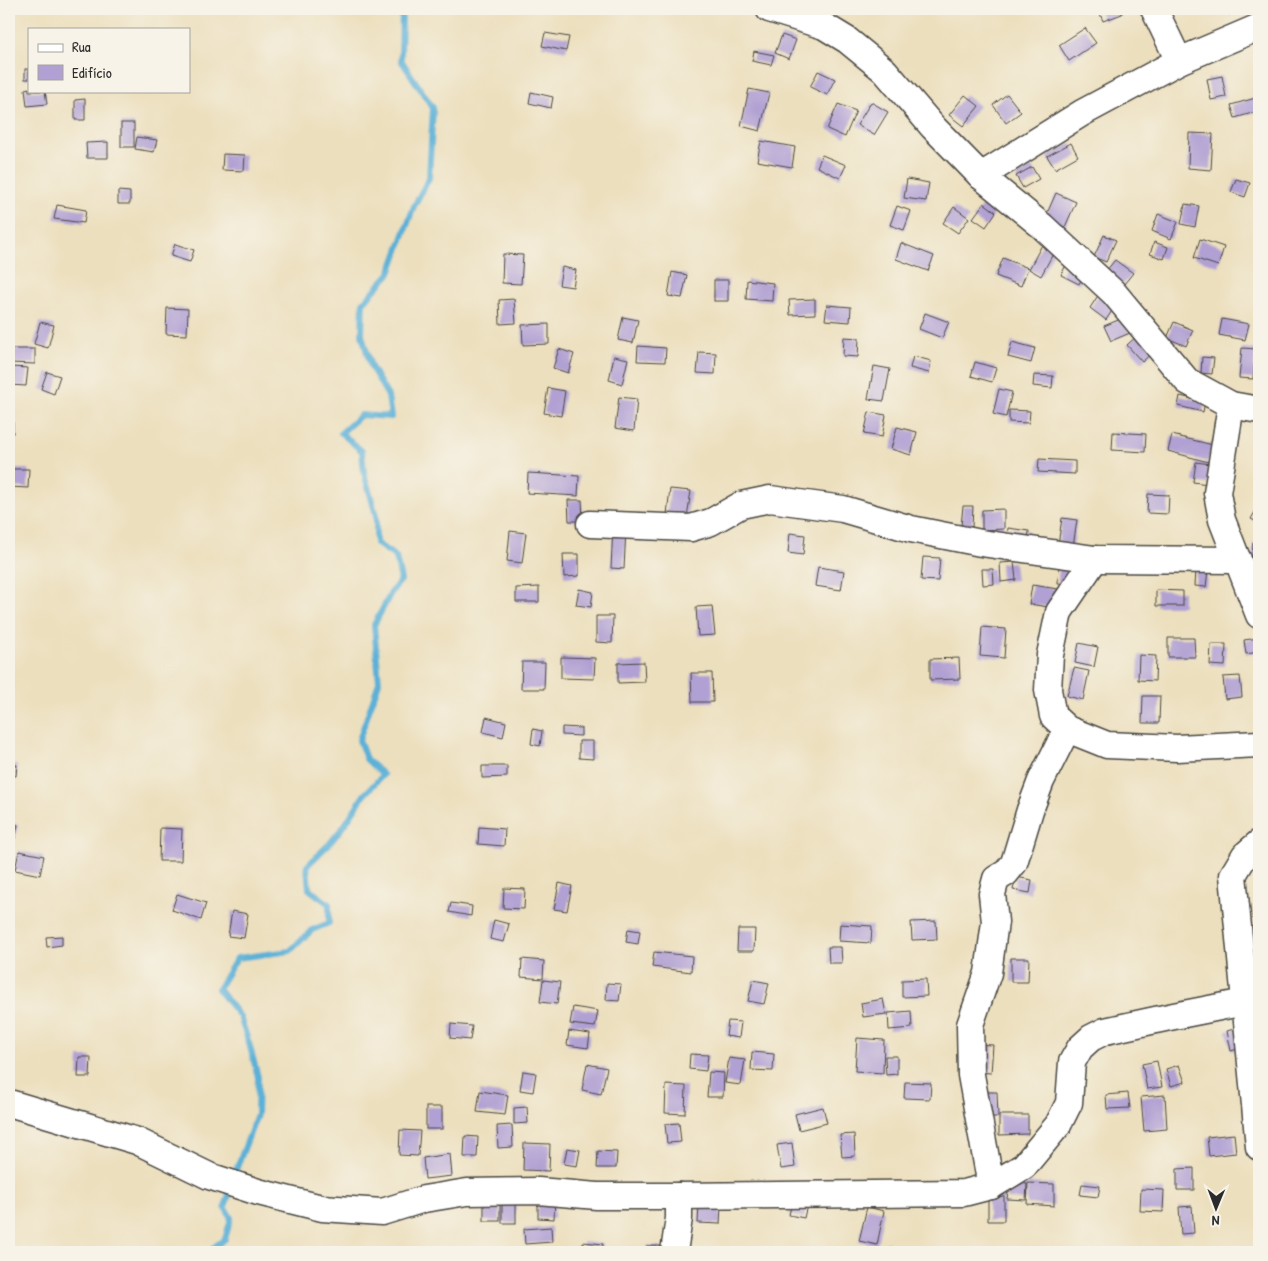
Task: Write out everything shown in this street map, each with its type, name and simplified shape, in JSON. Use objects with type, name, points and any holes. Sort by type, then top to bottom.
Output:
[{"type":"street","points":[[769,9],[824,26],[848,40],[885,71],[933,127],[981,176],[1042,226],[1114,293],[1187,381],[1230,405],[1259,410]]},
{"type":"street","points":[[1154,9],[1179,61]]},
{"type":"street","points":[[981,176],[1082,113],[1179,61],[1259,27]]},
{"type":"street","points":[[1230,405],[1217,493],[1222,520],[1259,615]]},
{"type":"street","points":[[590,524],[691,528],[711,522],[741,505],[770,499],[843,508],[911,529],[981,543],[1095,559],[1238,560]]},
{"type":"street","points":[[1095,559],[1059,612],[1050,655],[1048,690],[1053,716],[1066,729],[1107,746],[1177,748],[1259,744]]},
{"type":"street","points":[[992,1186],[971,1075],[970,1026],[988,973],[995,922],[992,894],[994,884],[996,879],[1006,874],[1014,863],[1041,781],[1066,729]]},
{"type":"street","points":[[1259,843],[1245,855],[1233,875],[1259,1147]]},
{"type":"street","points":[[9,1103],[137,1141],[209,1176],[258,1192],[322,1208],[382,1212],[424,1199],[468,1192],[538,1191],[597,1196],[964,1193],[992,1186],[1024,1166],[1058,1125],[1069,1103],[1072,1062],[1080,1048],[1091,1038],[1105,1032],[1245,1002]]},
{"type":"street","points":[[674,1252],[679,1218],[679,1196]]},
{"type":"building","points":[[1098,9],[1121,9],[1122,14],[1103,21]]},
{"type":"building","points":[[1226,9],[1244,9],[1229,15]]},
{"type":"building","points":[[1085,28],[1096,43],[1069,61],[1059,45]]},
{"type":"building","points":[[545,33],[569,37],[566,51],[542,46]]},
{"type":"building","points":[[782,35],[796,40],[789,59],[775,53]]},
{"type":"building","points":[[754,51],[774,55],[771,65],[752,61]]},
{"type":"building","points":[[25,69],[28,69],[28,79],[25,79]]},
{"type":"building","points":[[818,71],[835,79],[827,95],[810,87]]},
{"type":"building","points":[[1222,76],[1226,97],[1211,100],[1207,79]]},
{"type":"building","points":[[28,88],[28,92],[45,92],[47,104],[27,106],[25,89]]},
{"type":"building","points":[[749,89],[769,93],[760,131],[741,126]]},
{"type":"building","points":[[531,92],[553,97],[551,108],[529,103]]},
{"type":"building","points":[[1007,94],[1021,112],[1006,123],[993,105]]},
{"type":"building","points":[[965,95],[979,106],[963,126],[949,115]]},
{"type":"building","points":[[1259,97],[1259,111],[1235,118],[1231,105]]},
{"type":"building","points":[[85,99],[85,120],[75,120],[75,100]]},
{"type":"building","points":[[871,102],[888,112],[874,135],[857,125]]},
{"type":"building","points":[[838,104],[856,111],[845,137],[827,129]]},
{"type":"building","points":[[121,123],[134,123],[134,147],[121,147]]},
{"type":"building","points":[[1189,133],[1213,134],[1211,170],[1188,168]]},
{"type":"building","points":[[137,137],[157,140],[154,152],[135,149]]},
{"type":"building","points":[[761,141],[795,147],[792,167],[757,161]]},
{"type":"building","points":[[108,142],[108,158],[87,158],[86,143]]},
{"type":"building","points":[[1071,143],[1078,156],[1055,169],[1047,156]]},
{"type":"building","points":[[223,154],[245,155],[244,171],[222,170]]},
{"type":"building","points":[[822,155],[846,165],[840,178],[817,167]]},
{"type":"building","points":[[1032,167],[1039,179],[1023,188],[1016,176]]},
{"type":"building","points":[[907,179],[929,183],[926,201],[904,198]]},
{"type":"building","points":[[1236,179],[1250,183],[1245,197],[1231,192]]},
{"type":"building","points":[[118,191],[130,192],[130,204],[118,204]]},
{"type":"building","points":[[1056,193],[1076,202],[1065,227],[1045,218]]},
{"type":"building","points":[[984,203],[996,212],[986,227],[973,218]]},
{"type":"building","points":[[1185,204],[1199,206],[1195,227],[1181,224]]},
{"type":"building","points":[[57,205],[86,210],[84,223],[54,219]]},
{"type":"building","points":[[897,206],[911,211],[904,230],[890,225]]},
{"type":"building","points":[[954,207],[969,218],[958,233],[943,223]]},
{"type":"building","points":[[1158,214],[1178,222],[1171,239],[1152,231]]},
{"type":"building","points":[[1104,235],[1116,240],[1106,262],[1094,257]]},
{"type":"building","points":[[1200,239],[1224,247],[1218,266],[1194,258]]},
{"type":"building","points":[[1154,242],[1168,247],[1164,259],[1150,254]]},
{"type":"building","points":[[901,243],[934,256],[928,271],[896,259]]},
{"type":"building","points":[[1043,243],[1055,250],[1041,276],[1029,269]]},
{"type":"building","points":[[175,244],[194,250],[190,262],[171,256]]},
{"type":"building","points":[[503,254],[523,255],[521,284],[502,283]]},
{"type":"building","points":[[1003,258],[1028,268],[1021,286],[996,276]]},
{"type":"building","points":[[1115,260],[1133,273],[1120,289],[1102,276]]},
{"type":"building","points":[[1068,261],[1086,270],[1079,284],[1061,275]]},
{"type":"building","points":[[562,267],[576,270],[573,287],[559,285]]},
{"type":"building","points":[[672,272],[687,275],[682,298],[668,296]]},
{"type":"building","points":[[714,280],[728,280],[728,301],[714,301]]},
{"type":"building","points":[[747,280],[773,283],[772,301],[746,299]]},
{"type":"building","points":[[1099,294],[1115,306],[1106,320],[1090,308]]},
{"type":"building","points":[[514,299],[516,323],[500,324],[499,300]]},
{"type":"building","points":[[815,299],[815,314],[790,315],[789,300]]},
{"type":"building","points":[[827,305],[851,307],[850,322],[825,320]]},
{"type":"building","points":[[167,308],[188,309],[187,335],[166,334]]},
{"type":"building","points":[[925,313],[949,322],[942,338],[919,329]]},
{"type":"building","points":[[623,317],[638,320],[633,343],[618,340]]},
{"type":"building","points":[[1123,318],[1130,333],[1111,341],[1104,326]]},
{"type":"building","points":[[1222,319],[1249,324],[1245,340],[1219,335]]},
{"type":"building","points":[[40,322],[54,325],[48,348],[34,344]]},
{"type":"building","points":[[1174,322],[1193,330],[1186,346],[1167,338]]},
{"type":"building","points":[[549,324],[549,344],[523,345],[522,325]]},
{"type":"building","points":[[1139,334],[1154,351],[1142,362],[1127,345]]},
{"type":"building","points":[[844,337],[859,338],[858,357],[843,356]]},
{"type":"building","points":[[1012,342],[1035,348],[1031,363],[1008,357]]},
{"type":"building","points":[[638,346],[666,348],[665,362],[637,361]]},
{"type":"building","points":[[1242,348],[1256,349],[1253,379],[1239,378]]},
{"type":"building","points":[[9,349],[35,349],[35,364],[9,363]]},
{"type":"building","points":[[559,349],[574,354],[568,373],[553,368]]},
{"type":"building","points":[[699,352],[716,353],[715,374],[697,373]]},
{"type":"building","points":[[614,356],[628,359],[622,384],[609,380]]},
{"type":"building","points":[[913,356],[931,361],[929,373],[910,368]]},
{"type":"building","points":[[1202,357],[1214,358],[1212,374],[1201,373]]},
{"type":"building","points":[[975,362],[996,368],[992,382],[971,376]]},
{"type":"building","points":[[874,366],[890,369],[884,401],[868,399]]},
{"type":"building","points":[[11,367],[28,368],[26,386],[10,385]]},
{"type":"building","points":[[47,372],[60,376],[54,394],[41,389]]},
{"type":"building","points":[[1034,375],[1053,376],[1052,388],[1033,386]]},
{"type":"building","points":[[548,388],[565,391],[561,416],[544,413]]},
{"type":"building","points":[[999,389],[1012,392],[1006,417],[993,414]]},
{"type":"building","points":[[1180,396],[1205,402],[1203,412],[1178,406]]},
{"type":"building","points":[[619,397],[637,399],[634,431],[615,428]]},
{"type":"building","points":[[1009,410],[1030,411],[1029,423],[1009,422]]},
{"type":"building","points":[[869,412],[886,415],[882,437],[864,434]]},
{"type":"building","points":[[9,419],[13,419],[13,433],[9,433]]},
{"type":"building","points":[[897,427],[917,432],[911,455],[891,449]]},
{"type":"building","points":[[1113,432],[1146,434],[1145,452],[1112,450]]},
{"type":"building","points":[[1172,435],[1213,445],[1208,462],[1168,451]]},
{"type":"building","points":[[1039,459],[1075,461],[1075,474],[1038,472]]},
{"type":"building","points":[[1196,462],[1210,464],[1208,484],[1193,482]]},
{"type":"building","points":[[11,469],[29,469],[28,488],[10,487]]},
{"type":"building","points":[[528,473],[579,476],[578,496],[527,493]]},
{"type":"building","points":[[670,489],[691,491],[687,517],[667,514]]},
{"type":"building","points":[[1148,494],[1169,495],[1168,514],[1147,513]]},
{"type":"building","points":[[568,500],[582,500],[583,521],[569,521]]},
{"type":"building","points":[[1259,505],[1259,523],[1251,519]]},
{"type":"building","points":[[963,506],[973,506],[972,527],[961,526]]},
{"type":"building","points":[[1004,509],[1004,529],[982,530],[982,510]]},
{"type":"building","points":[[1062,518],[1077,520],[1073,547],[1058,545]]},
{"type":"building","points":[[613,527],[626,528],[624,569],[611,568]]},
{"type":"building","points":[[1008,528],[1029,531],[1028,541],[1007,537]]},
{"type":"building","points":[[510,531],[526,533],[522,563],[507,561]]},
{"type":"building","points":[[790,533],[805,535],[803,555],[788,553]]},
{"type":"building","points":[[1253,543],[1259,543],[1259,567],[1252,566]]},
{"type":"building","points":[[563,554],[579,554],[579,576],[564,577]]},
{"type":"building","points":[[923,557],[940,558],[938,581],[921,580]]},
{"type":"building","points":[[1014,562],[1016,580],[1001,582],[1000,563]]},
{"type":"building","points":[[1059,564],[1073,565],[1072,584],[1058,583]]},
{"type":"building","points":[[818,567],[844,571],[841,590],[815,586]]},
{"type":"building","points":[[982,569],[993,569],[994,584],[983,585]]},
{"type":"building","points":[[1196,569],[1208,570],[1206,587],[1195,586]]},
{"type":"building","points":[[1032,585],[1058,589],[1055,608],[1029,604]]},
{"type":"building","points":[[539,587],[539,602],[516,602],[516,588]]},
{"type":"building","points":[[579,589],[593,592],[591,607],[576,605]]},
{"type":"building","points":[[1156,590],[1183,591],[1183,606],[1156,606]]},
{"type":"building","points":[[712,606],[715,635],[698,636],[696,607]]},
{"type":"building","points":[[596,616],[613,616],[612,643],[596,642]]},
{"type":"building","points":[[982,627],[1006,629],[1004,658],[980,656]]},
{"type":"building","points":[[1168,638],[1194,638],[1195,657],[1168,657]]},
{"type":"building","points":[[1259,638],[1259,652],[1246,654],[1244,640]]},
{"type":"building","points":[[1079,643],[1098,647],[1094,667],[1075,663]]},
{"type":"building","points":[[1211,644],[1226,644],[1225,666],[1210,665]]},
{"type":"building","points":[[1139,655],[1156,656],[1155,681],[1138,680]]},
{"type":"building","points":[[561,657],[595,658],[594,679],[561,678]]},
{"type":"building","points":[[959,658],[960,679],[930,680],[930,659]]},
{"type":"building","points":[[522,662],[545,662],[544,689],[521,689]]},
{"type":"building","points":[[644,662],[645,682],[618,683],[618,663]]},
{"type":"building","points":[[1074,668],[1089,671],[1083,700],[1067,696]]},
{"type":"building","points":[[691,673],[712,673],[713,702],[692,702]]},
{"type":"building","points":[[1240,676],[1242,697],[1225,699],[1223,677]]},
{"type":"building","points":[[1143,696],[1160,696],[1159,723],[1142,723]]},
{"type":"building","points":[[486,717],[506,722],[503,737],[483,732]]},
{"type":"building","points":[[562,727],[581,728],[581,736],[562,735]]},
{"type":"building","points":[[533,729],[542,731],[540,746],[531,744]]},
{"type":"building","points":[[579,741],[593,741],[593,759],[579,758]]},
{"type":"building","points":[[9,765],[17,765],[16,776],[9,775]]},
{"type":"building","points":[[482,766],[507,766],[507,777],[482,778]]},
{"type":"building","points":[[9,822],[18,825],[14,841],[9,840]]},
{"type":"building","points":[[479,827],[505,829],[504,846],[478,844]]},
{"type":"building","points":[[160,828],[182,829],[181,861],[159,861]]},
{"type":"building","points":[[19,851],[44,856],[40,875],[15,870]]},
{"type":"building","points":[[1016,877],[1032,880],[1030,893],[1013,890]]},
{"type":"building","points":[[559,883],[572,886],[567,911],[554,909]]},
{"type":"building","points":[[504,888],[525,889],[524,909],[503,908]]},
{"type":"building","points":[[177,894],[206,903],[201,920],[172,910]]},
{"type":"building","points":[[451,903],[472,906],[471,916],[449,912]]},
{"type":"building","points":[[232,911],[248,914],[244,938],[228,936]]},
{"type":"building","points":[[494,920],[509,924],[504,942],[490,939]]},
{"type":"building","points":[[936,921],[937,939],[912,940],[911,922]]},
{"type":"building","points":[[840,924],[872,926],[871,943],[839,941]]},
{"type":"building","points":[[628,929],[640,931],[638,944],[626,942]]},
{"type":"building","points":[[738,929],[755,929],[754,951],[737,951]]},
{"type":"building","points":[[62,936],[62,945],[47,947],[46,937]]},
{"type":"building","points":[[828,947],[841,947],[842,963],[829,963]]},
{"type":"building","points":[[654,952],[692,956],[691,972],[652,967]]},
{"type":"building","points":[[1011,958],[1029,958],[1028,982],[1011,982]]},
{"type":"building","points":[[522,959],[544,961],[543,979],[521,977]]},
{"type":"building","points":[[926,979],[927,996],[902,997],[902,980]]},
{"type":"building","points":[[543,980],[560,982],[557,1004],[540,1002]]},
{"type":"building","points":[[753,980],[769,983],[764,1004],[748,1001]]},
{"type":"building","points":[[607,983],[621,984],[619,1001],[606,1000]]},
{"type":"building","points":[[883,999],[886,1014],[863,1017],[861,1003]]},
{"type":"building","points":[[573,1007],[598,1011],[595,1027],[570,1024]]},
{"type":"building","points":[[911,1011],[912,1028],[889,1030],[888,1013]]},
{"type":"building","points":[[728,1021],[741,1022],[739,1038],[726,1036]]},
{"type":"building","points":[[451,1024],[472,1026],[470,1040],[450,1038]]},
{"type":"building","points":[[1237,1028],[1241,1048],[1231,1051],[1227,1031]]},
{"type":"building","points":[[569,1031],[590,1034],[588,1048],[567,1045]]},
{"type":"building","points":[[857,1038],[884,1040],[883,1073],[855,1071]]},
{"type":"building","points":[[975,1044],[993,1045],[991,1073],[974,1072]]},
{"type":"building","points":[[752,1052],[774,1054],[773,1071],[751,1070]]},
{"type":"building","points":[[690,1054],[708,1055],[706,1071],[689,1069]]},
{"type":"building","points":[[885,1056],[897,1056],[897,1074],[886,1075]]},
{"type":"building","points":[[79,1057],[91,1057],[90,1077],[78,1077]]},
{"type":"building","points":[[729,1058],[745,1060],[741,1085],[725,1083]]},
{"type":"building","points":[[1157,1061],[1162,1087],[1147,1089],[1142,1064]]},
{"type":"building","points":[[587,1064],[607,1068],[601,1094],[582,1090]]},
{"type":"building","points":[[1179,1065],[1185,1082],[1171,1086],[1166,1069]]},
{"type":"building","points":[[523,1071],[536,1073],[533,1092],[520,1090]]},
{"type":"building","points":[[709,1072],[724,1073],[723,1097],[707,1097]]},
{"type":"building","points":[[905,1082],[931,1083],[930,1099],[904,1098]]},
{"type":"building","points":[[666,1085],[686,1086],[685,1114],[665,1113]]},
{"type":"building","points":[[480,1091],[508,1095],[505,1115],[477,1112]]},
{"type":"building","points":[[983,1092],[997,1092],[998,1117],[983,1117]]},
{"type":"building","points":[[1128,1093],[1130,1108],[1107,1109],[1106,1095]]},
{"type":"building","points":[[1165,1095],[1167,1129],[1144,1131],[1141,1097]]},
{"type":"building","points":[[426,1107],[442,1107],[442,1129],[426,1129]]},
{"type":"building","points":[[527,1107],[528,1123],[514,1124],[514,1108]]},
{"type":"building","points":[[823,1107],[827,1123],[799,1130],[795,1114]]},
{"type":"building","points":[[999,1115],[1028,1115],[1028,1134],[999,1135]]},
{"type":"building","points":[[679,1123],[681,1142],[667,1143],[665,1124]]},
{"type":"building","points":[[512,1125],[513,1147],[498,1148],[497,1126]]},
{"type":"building","points":[[400,1130],[420,1131],[418,1156],[399,1155]]},
{"type":"building","points":[[854,1134],[855,1156],[842,1157],[840,1135]]},
{"type":"building","points":[[1234,1134],[1236,1153],[1209,1156],[1207,1137]]},
{"type":"building","points":[[465,1136],[478,1137],[477,1157],[464,1157]]},
{"type":"building","points":[[524,1143],[550,1144],[549,1171],[523,1170]]},
{"type":"building","points":[[792,1143],[795,1167],[781,1169],[777,1145]]},
{"type":"building","points":[[567,1148],[580,1150],[577,1166],[564,1164]]},
{"type":"building","points":[[598,1151],[617,1152],[616,1168],[597,1168]]},
{"type":"building","points":[[450,1154],[452,1176],[425,1179],[423,1158]]},
{"type":"building","points":[[1194,1168],[1194,1190],[1177,1190],[1177,1169]]},
{"type":"building","points":[[1009,1183],[1027,1184],[1026,1200],[1007,1199]]},
{"type":"building","points":[[1028,1183],[1054,1184],[1054,1206],[1027,1204]]},
{"type":"building","points":[[1082,1184],[1100,1186],[1098,1197],[1080,1195]]},
{"type":"building","points":[[1141,1189],[1164,1190],[1163,1212],[1140,1211]]},
{"type":"building","points":[[988,1195],[1004,1196],[1004,1221],[988,1221]]},
{"type":"building","points":[[538,1197],[555,1197],[554,1219],[538,1218]]},
{"type":"building","points":[[484,1198],[500,1198],[500,1221],[484,1221]]},
{"type":"building","points":[[502,1202],[516,1202],[516,1223],[502,1223]]},
{"type":"building","points":[[792,1202],[807,1205],[804,1218],[789,1215]]},
{"type":"building","points":[[699,1204],[721,1205],[720,1224],[698,1223]]},
{"type":"building","points":[[1192,1206],[1194,1233],[1181,1234],[1179,1207]]},
{"type":"building","points":[[867,1207],[884,1211],[877,1245],[859,1241]]},
{"type":"building","points":[[551,1227],[552,1242],[525,1244],[524,1229]]},
{"type":"building","points":[[583,1242],[603,1244],[602,1252],[583,1252]]},
{"type":"building","points":[[647,1246],[660,1246],[660,1252],[647,1252]]},
{"type":"building","points":[[891,1248],[910,1248],[910,1252],[891,1252]]},
{"type":"waterway","points":[[233,1178],[257,1115],[258,1077],[240,1017],[218,989],[237,958],[290,951],[312,930],[329,923],[329,904],[309,889],[307,866],[330,843],[364,795],[383,775],[366,759],[359,740],[379,682],[374,625],[392,591],[401,580],[396,557],[376,543],[376,515],[364,473],[362,451],[341,433],[361,415],[391,417],[388,396],[371,367],[362,335],[363,303],[390,273],[414,206],[429,178],[433,108],[401,60],[402,9]]},
{"type":"waterway","points":[[207,1252],[225,1239],[231,1218],[225,1207],[231,1188]]}]
